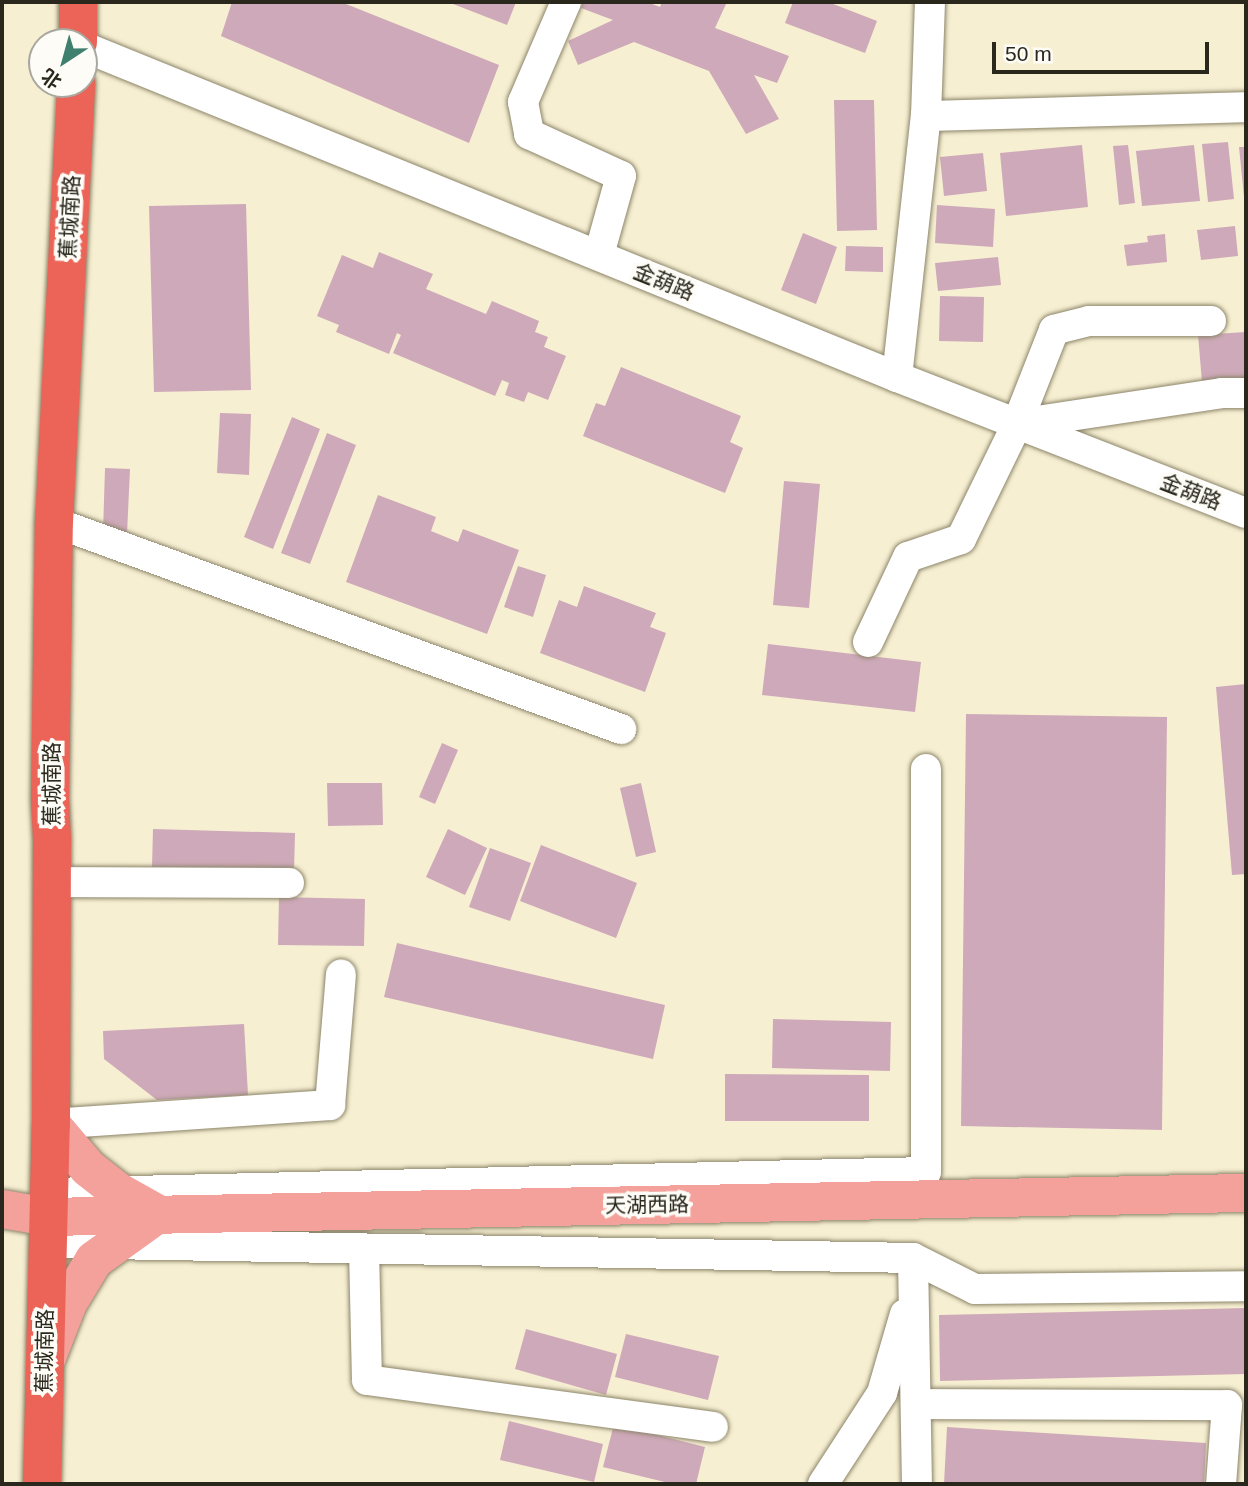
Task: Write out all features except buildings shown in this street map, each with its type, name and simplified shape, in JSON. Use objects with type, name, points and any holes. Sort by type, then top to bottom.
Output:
[{"type":"highway","points":[[78,2],[78,28]]},
{"type":"highway","name":"蕉城南路","points":[[42,1484],[51,1124],[50,799],[54,522],[75,98]]},
{"type":"main road","points":[[45,1362],[68,1303],[94,1260],[158,1214],[119,1192],[88,1168],[51,1124]]},
{"type":"main road","name":"天湖西路","points":[[48,1218],[1246,1193]]},
{"type":"main road","points":[[2,1209],[48,1218]]},
{"type":"main road","points":[[2,1238],[48,1218]]},
{"type":"street","points":[[566,2],[523,102],[529,134],[621,176],[599,255]]},
{"type":"street","points":[[897,377],[926,116],[930,2]]},
{"type":"street","name":"金葫路","points":[[98,53],[897,377],[1246,513]]},
{"type":"street","points":[[926,116],[1246,107]]},
{"type":"street","points":[[868,642],[908,557],[961,539],[1017,424],[1054,330],[1089,321],[1211,321]]},
{"type":"street","points":[[1017,424],[1222,393],[1246,393]]},
{"type":"street","points":[[54,522],[621,729]]},
{"type":"street","points":[[48,1218],[119,1192],[926,1172],[926,768]]},
{"type":"street","points":[[51,882],[289,883]]},
{"type":"street","points":[[51,1124],[330,1105],[341,974]]},
{"type":"street","points":[[48,1218],[116,1244],[364,1249],[914,1271],[975,1289],[1246,1286]]},
{"type":"street","points":[[364,1249],[367,1380],[713,1427]]},
{"type":"street","points":[[914,1271],[917,1484]]},
{"type":"street","points":[[823,1484],[882,1393],[914,1271]]},
{"type":"street","points":[[916,1404],[1227,1405],[1221,1484]]}]
